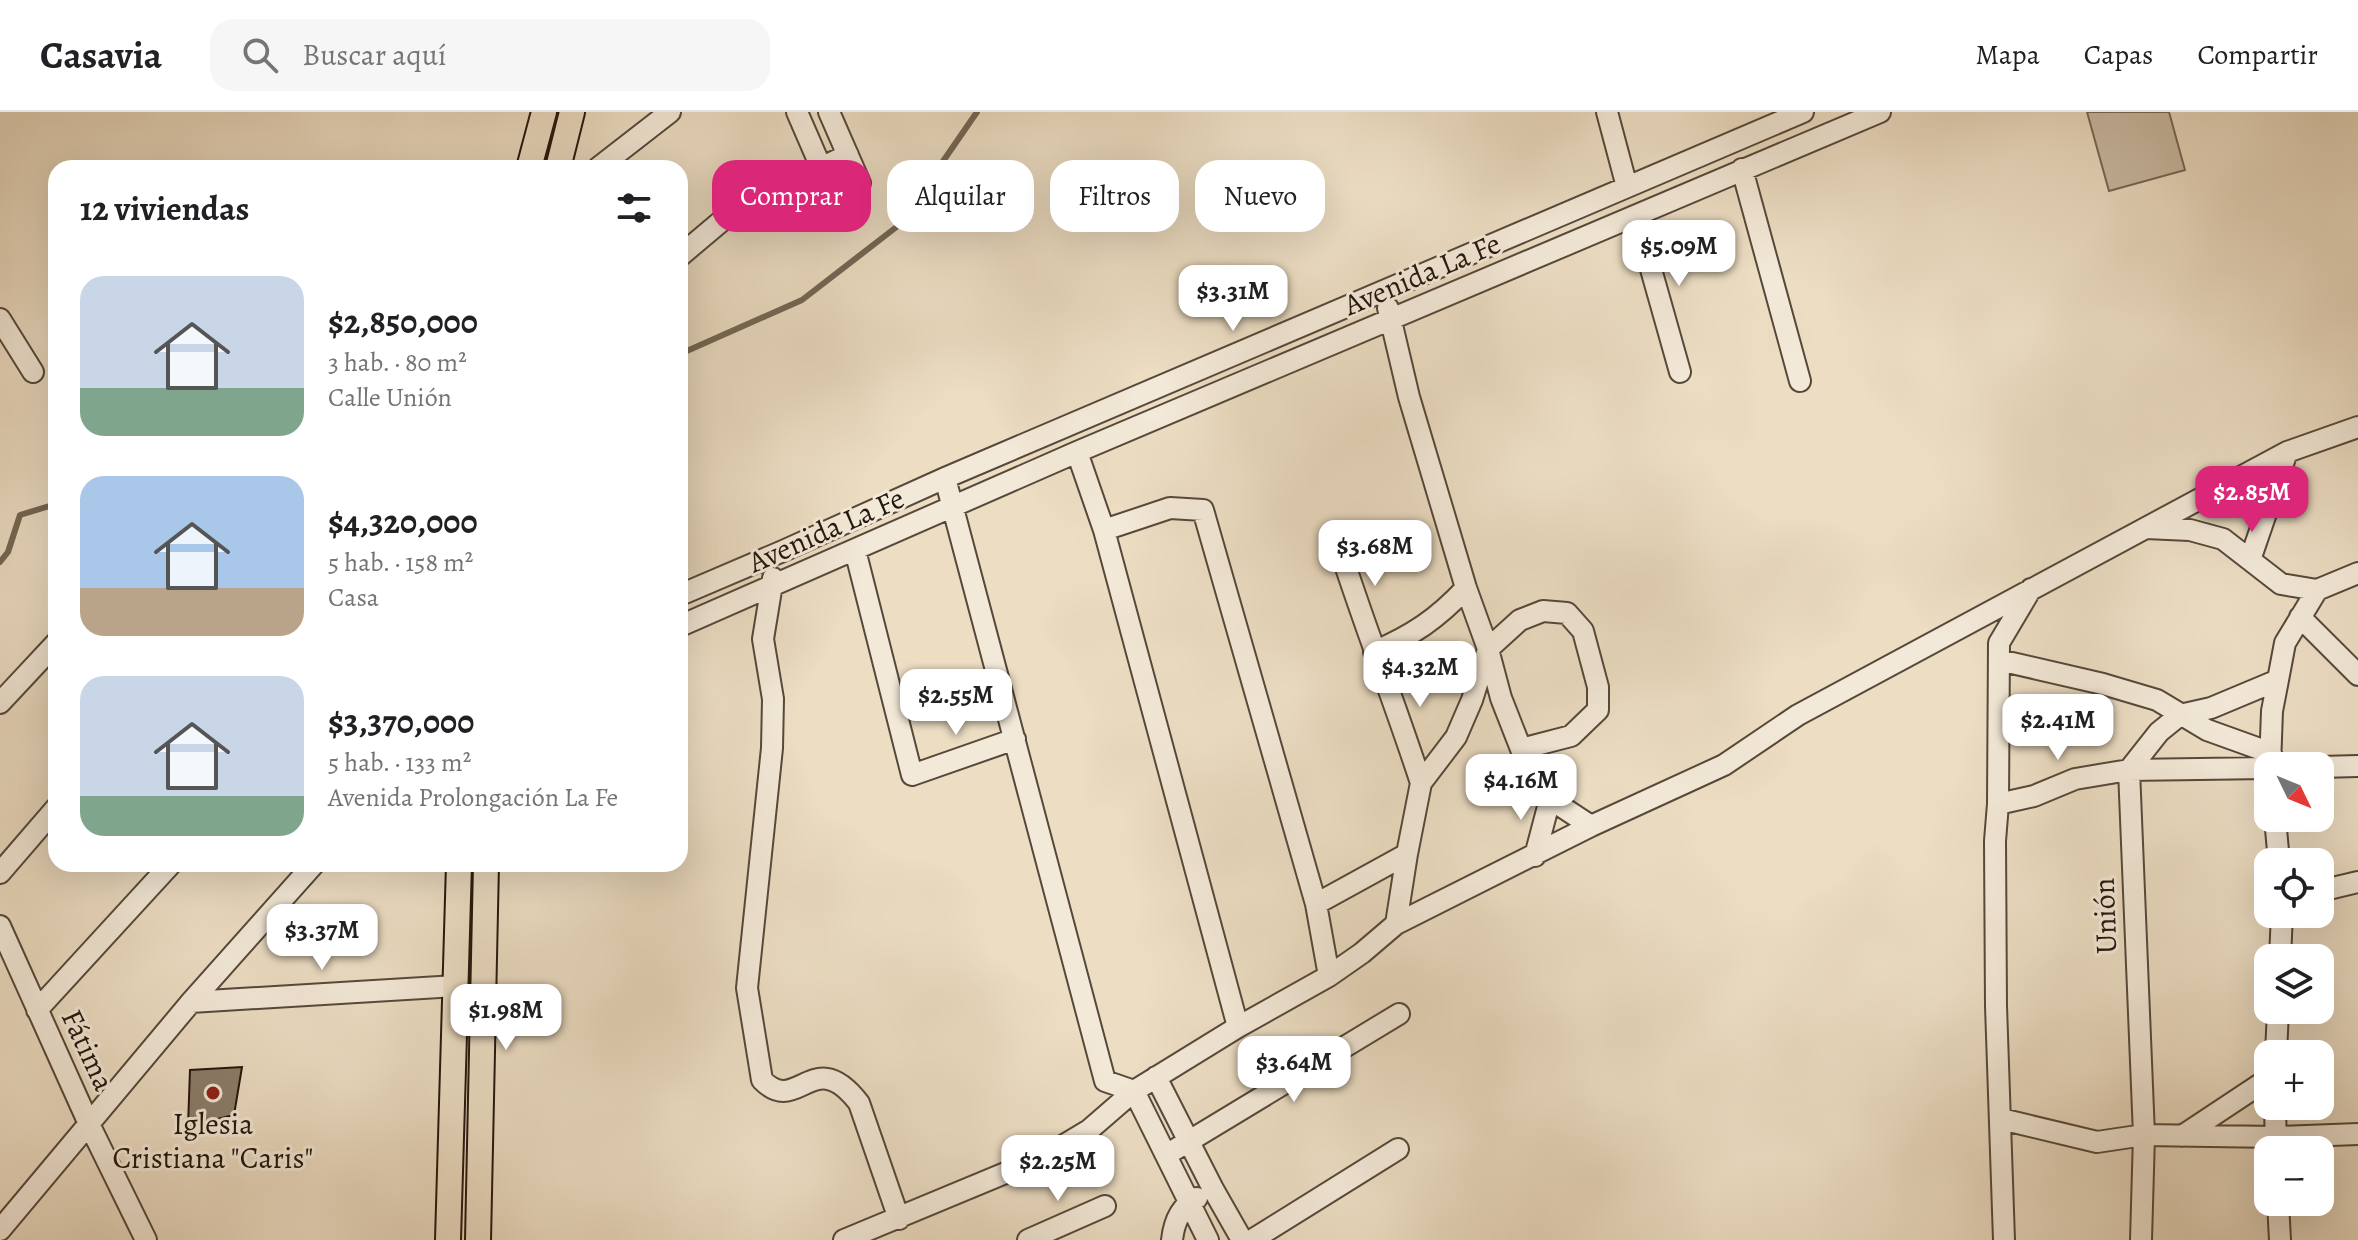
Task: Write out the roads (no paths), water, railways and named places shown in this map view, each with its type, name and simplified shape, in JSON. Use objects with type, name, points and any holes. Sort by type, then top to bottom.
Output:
[{"type":"main road","points":[[531,160],[544,112]]},
{"type":"main road","points":[[560,160],[572,112]]},
{"type":"main road","points":[[448,1240],[459,872]]},
{"type":"main road","points":[[478,1240],[486,872]]},
{"type":"street","points":[[608,160],[670,112]]},
{"type":"street","points":[[797,112],[818,160]]},
{"type":"street","points":[[829,112],[850,160]]},
{"type":"street","points":[[1607,112],[1627,187]]},
{"type":"street","name":"Avenida La Fe","points":[[688,592],[945,478],[1803,112]]},
{"type":"street","name":"Avenida La Fe","points":[[688,623],[1077,452],[1393,320],[1868,114]]},
{"type":"street","points":[[837,160],[848,155]]},
{"type":"street","points":[[1742,169],[1800,381]]},
{"type":"street","points":[[1636,216],[1680,372]]},
{"type":"street","points":[[688,249],[712,229]]},
{"type":"street","points":[[1383,293],[1393,320],[1409,397],[1501,698],[1521,749],[1550,799],[1591,826]]},
{"type":"street","points":[[0,319],[33,372]]},
{"type":"street","points":[[844,1240],[1044,1157],[1089,1130],[1134,1091],[1156,1077],[1329,976],[1396,924],[1591,826],[1724,765],[1798,715],[2287,452],[2358,427]]},
{"type":"street","points":[[1077,452],[1104,530],[1238,1027]]},
{"type":"street","points":[[2250,560],[2287,452]]},
{"type":"street","points":[[945,478],[1105,1081],[1134,1091],[1208,1240]]},
{"type":"street","points":[[1104,530],[1170,508],[1203,510],[1316,904],[1329,976]]},
{"type":"street","points":[[2146,528],[2190,530],[2223,539],[2281,584],[2317,590],[2358,573]]},
{"type":"street","points":[[1336,537],[1421,783]]},
{"type":"street","points":[[855,550],[912,775],[1015,739]]},
{"type":"street","points":[[783,551],[770,587],[763,639],[773,699],[772,748],[747,988],[762,1080],[772,1091],[783,1092],[817,1078],[833,1078],[847,1087],[859,1103],[899,1219]]},
{"type":"street","points":[[1374,652],[1409,637],[1443,612],[1466,588]]},
{"type":"street","points":[[2004,1240],[1996,991],[1999,643],[2031,589]]},
{"type":"street","points":[[2270,752],[2272,711],[2285,643],[2317,590]]},
{"type":"street","points":[[1396,924],[1421,783],[1456,737],[1488,649],[1520,620],[1543,611],[1567,613],[1583,631],[1598,687],[1598,710],[1571,736],[1521,749]]},
{"type":"street","points":[[2300,617],[2358,675]]},
{"type":"street","points":[[0,703],[48,652]]},
{"type":"street","points":[[1999,660],[2157,700],[2180,715],[2255,752]]},
{"type":"street","points":[[2129,770],[2159,732],[2180,715],[2211,708],[2278,680]]},
{"type":"street","points":[[1998,804],[2034,796],[2075,779],[2129,770],[2254,763]]},
{"type":"street","points":[[2334,767],[2358,766]]},
{"type":"street","name":"Unión","points":[[2129,770],[2144,1135],[2141,1240]]},
{"type":"street","points":[[1535,856],[1550,799]]},
{"type":"street","points":[[0,873],[48,817]]},
{"type":"street","points":[[1316,904],[1407,854]]},
{"type":"street","points":[[37,1010],[161,872]]},
{"type":"street","points":[[0,1230],[191,1002],[307,872]]},
{"type":"street","points":[[2334,888],[2358,882]]},
{"type":"street","name":"Fátima","points":[[0,926],[89,1124],[146,1240]]},
{"type":"street","points":[[191,1002],[456,986]]},
{"type":"street","points":[[1166,1155],[1399,1014]]},
{"type":"street","points":[[1156,1077],[1242,1240]]},
{"type":"street","points":[[2182,1136],[2254,1088]]},
{"type":"street","points":[[2001,1119],[2097,1142],[2144,1135],[2254,1142]]},
{"type":"street","points":[[2334,1137],[2358,1134]]},
{"type":"street","points":[[1252,1240],[1398,1149]]},
{"type":"street","points":[[1172,1238],[1176,1219],[1189,1202],[1213,1189]]},
{"type":"street","points":[[1028,1240],[1059,1233],[1105,1206]]},
{"type":"street","points":[[2279,1216],[2280,1240]]},
{"type":"waterway","points":[[688,350],[802,300],[899,225],[977,112]]},
{"type":"waterway","points":[[0,562],[8,552],[20,515],[48,506]]},
{"type":"place","name":"Iglesia Cristiana \"Caris\"","points":[[213,1093]]}]
